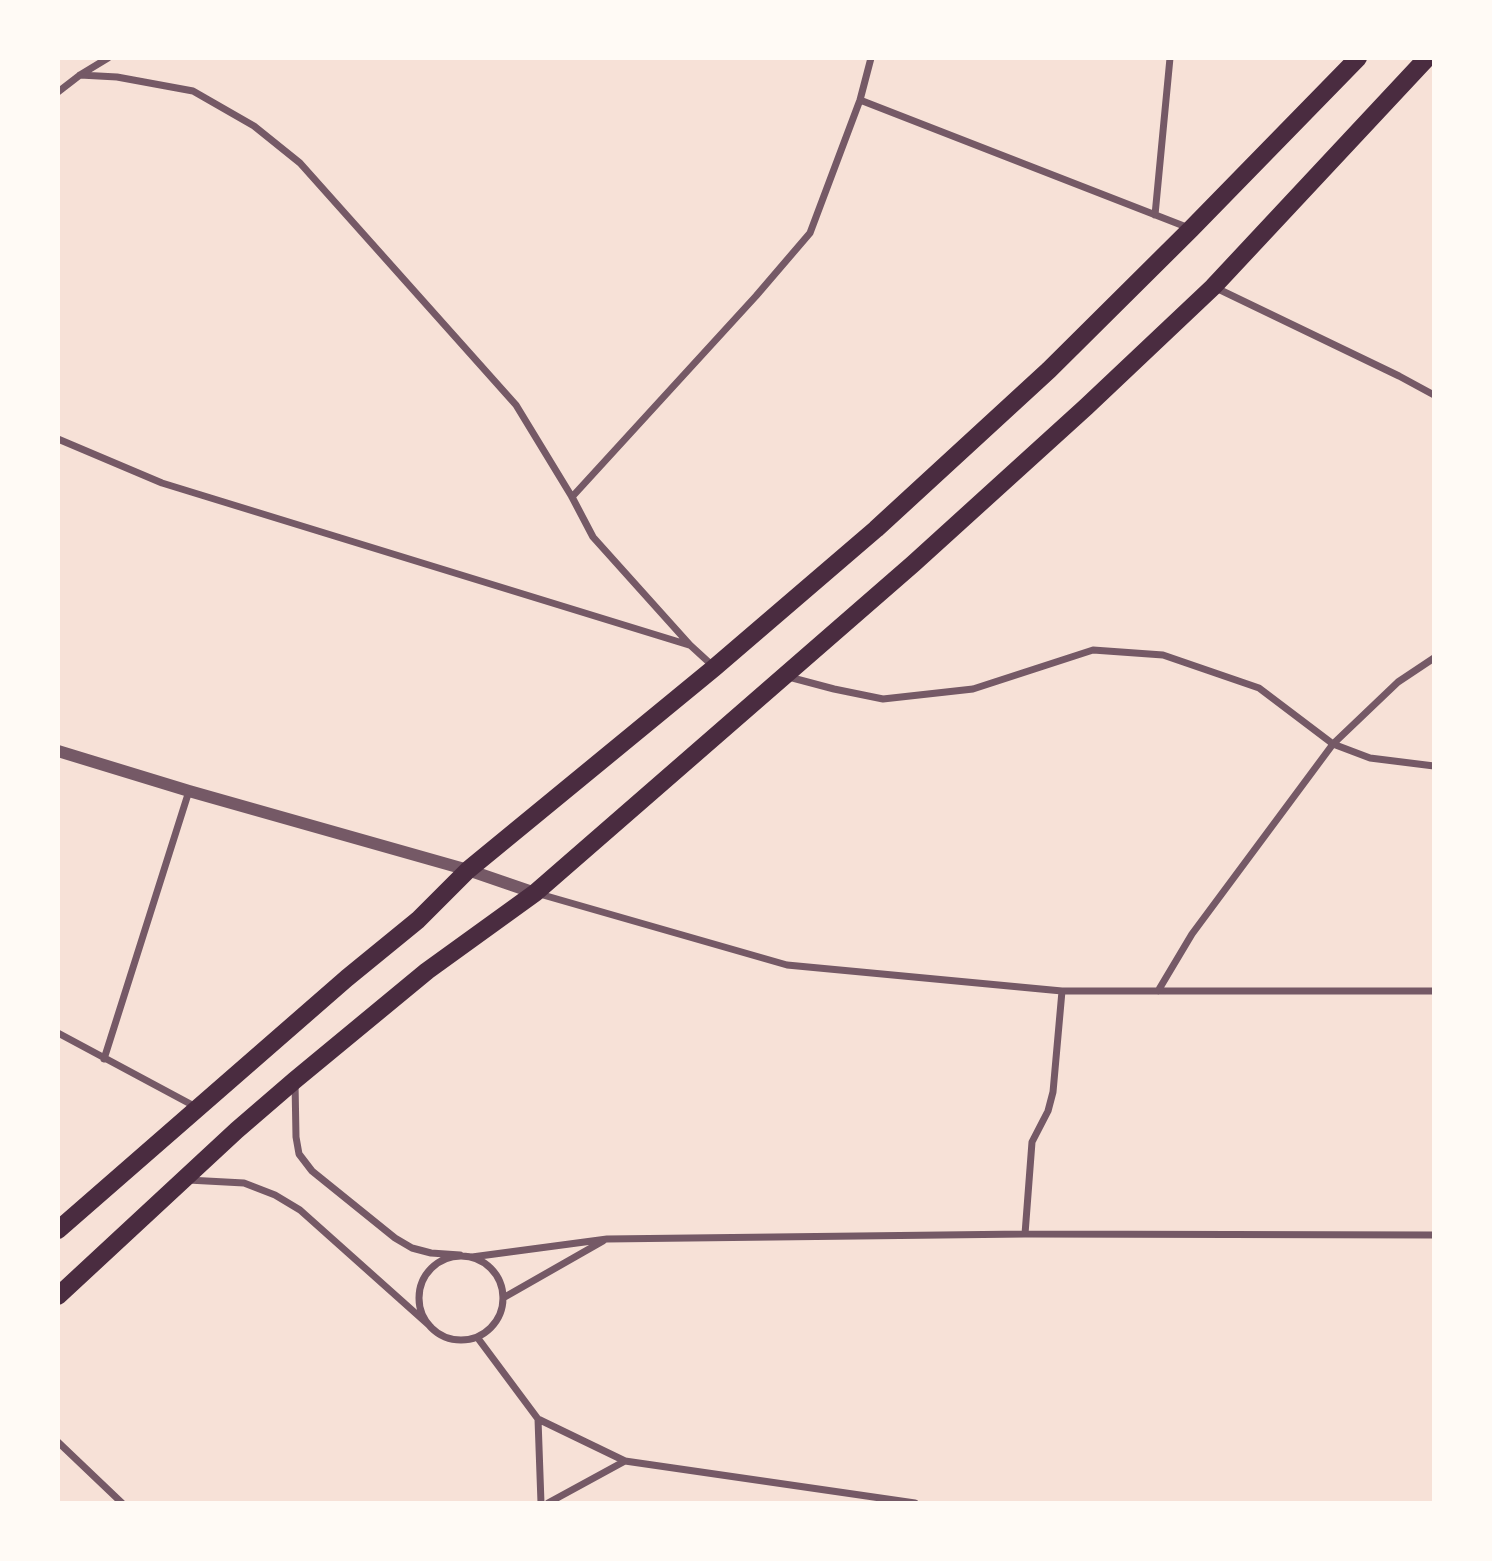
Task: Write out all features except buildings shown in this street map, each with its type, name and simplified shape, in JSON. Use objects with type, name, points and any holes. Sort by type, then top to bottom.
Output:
[{"type":"main road","points":[[58,1230],[197,1107],[418,920],[468,870],[714,668],[876,529],[1029,389],[1191,229],[1358,58]]},
{"type":"main road","points":[[58,1296],[183,1179],[295,1080],[427,971],[535,893],[913,565],[1213,287],[1427,58]]},
{"type":"street","points":[[58,92],[108,58]]},
{"type":"street","points":[[572,497],[810,233],[860,100],[871,58]]},
{"type":"street","points":[[1156,215],[1170,58]]},
{"type":"street","points":[[80,75],[117,77],[192,91],[254,126],[300,163],[516,405],[593,537],[714,668]]},
{"type":"street","points":[[860,100],[1191,229]]},
{"type":"street","points":[[1213,287],[1434,395]]},
{"type":"street","points":[[58,439],[162,483],[690,645]]},
{"type":"street","points":[[785,676],[883,699],[973,689],[1093,650],[1163,655],[1259,688],[1333,744],[1370,758],[1434,766]]},
{"type":"street","points":[[1158,991],[1192,934],[1333,744],[1398,682],[1434,658]]},
{"type":"street","points":[[58,751],[788,965],[1062,991],[1434,991]]},
{"type":"street","points":[[104,1059],[190,791]]},
{"type":"street","points":[[1025,1234],[1032,1142],[1048,1111],[1053,1092],[1062,991]]},
{"type":"street","points":[[58,1033],[197,1107]]},
{"type":"street","points":[[295,1080],[299,1154],[313,1171],[396,1238],[412,1248],[431,1253],[472,1257],[607,1239],[1025,1234],[1434,1235]]},
{"type":"street","points":[[183,1179],[244,1183],[275,1195],[300,1210],[431,1327],[444,1336],[460,1340],[477,1337],[488,1330],[502,1310],[503,1298],[499,1280],[488,1266],[472,1257]]},
{"type":"street","points":[[503,1298],[607,1239]]},
{"type":"street","points":[[431,1327],[423,1318],[419,1306],[418,1293],[422,1281],[437,1263],[460,1255]]},
{"type":"street","points":[[477,1337],[538,1419],[625,1461],[915,1503]]},
{"type":"street","points":[[538,1419],[541,1503]]},
{"type":"street","points":[[58,1441],[112,1499],[122,1503]]},
{"type":"street","points":[[548,1503],[625,1461]]}]
